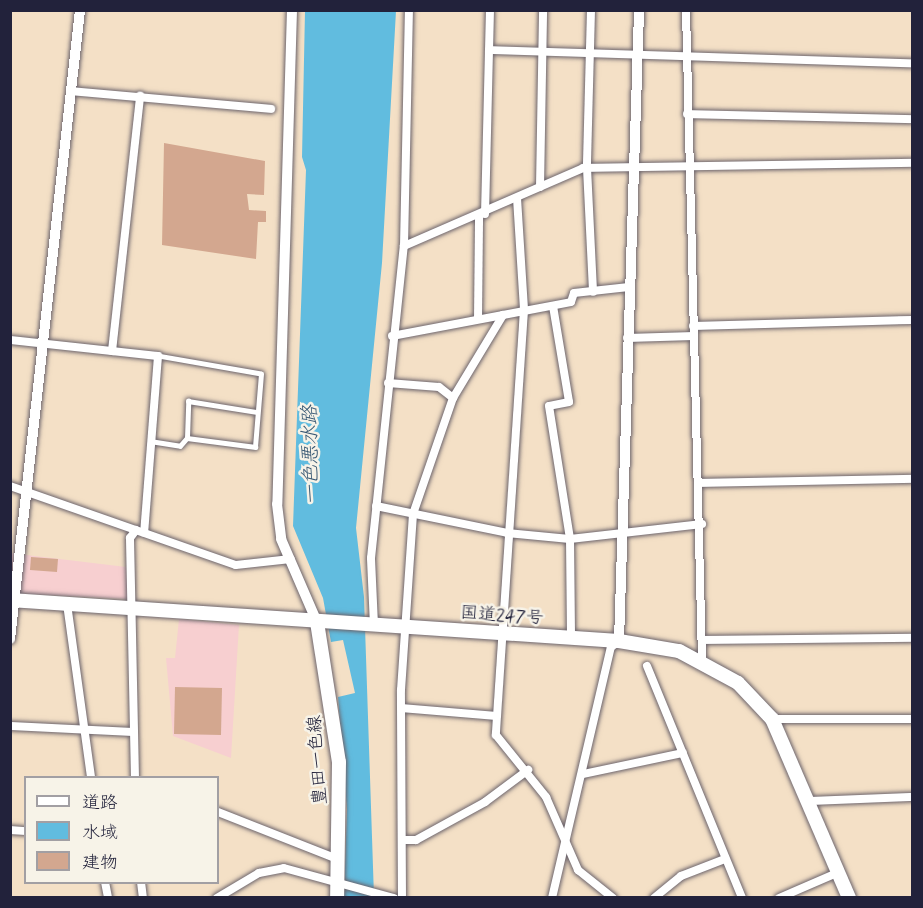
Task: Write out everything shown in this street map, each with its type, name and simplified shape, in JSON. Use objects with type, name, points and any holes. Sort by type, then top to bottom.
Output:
[{"type":"main road","name":"国道247号","points":[[11,600],[620,641],[702,660],[738,683],[772,719],[849,897]]},
{"type":"main road","name":"豊田一色線","points":[[322,622],[339,762],[340,860],[343,883],[338,897]]},
{"type":"street","points":[[10,639],[11,600],[26,490],[80,10]]},
{"type":"street","points":[[292,10],[277,504],[291,559],[322,622]]},
{"type":"street","points":[[370,625],[376,506],[392,336],[404,246],[410,10]]},
{"type":"street","points":[[478,318],[490,10]]},
{"type":"street","points":[[540,186],[543,10]]},
{"type":"street","points":[[591,10],[586,168],[593,292]]},
{"type":"street","points":[[552,897],[567,842],[611,647],[620,641],[620,537],[639,10]]},
{"type":"street","points":[[686,10],[688,167],[702,524],[704,640],[702,660]]},
{"type":"street","points":[[489,50],[687,58],[912,63]]},
{"type":"street","points":[[71,91],[271,109]]},
{"type":"street","points":[[112,351],[140,96]]},
{"type":"street","points":[[687,114],[912,119]]},
{"type":"street","points":[[404,246],[482,216],[540,186],[586,168],[912,163]]},
{"type":"street","points":[[517,198],[524,310],[507,533],[496,735],[528,770],[567,842],[578,870],[613,897]]},
{"type":"street","points":[[392,336],[446,329],[478,318],[571,302],[574,293],[629,287]]},
{"type":"street","points":[[553,306],[569,402],[549,406],[570,539],[570,639]]},
{"type":"street","points":[[402,897],[404,840],[401,708],[404,626],[413,514],[453,398],[503,315]]},
{"type":"street","points":[[693,326],[912,320]]},
{"type":"street","points":[[627,338],[694,336]]},
{"type":"street","points":[[10,340],[158,356],[140,531],[130,538],[136,776]]},
{"type":"street","points":[[388,383],[439,387],[453,398]]},
{"type":"street","points":[[700,483],[912,479]]},
{"type":"street","points":[[10,486],[236,565],[291,559]]},
{"type":"street","points":[[376,506],[507,533],[570,539],[620,537],[645,529],[702,524]]},
{"type":"street","points":[[67,604],[91,776]]},
{"type":"street","points":[[704,640],[912,638]]},
{"type":"street","points":[[647,666],[742,897]]},
{"type":"street","points":[[401,708],[496,716]]},
{"type":"street","points":[[772,719],[912,719]]},
{"type":"street","points":[[10,726],[134,732]]},
{"type":"street","points":[[583,774],[683,753]]},
{"type":"street","points":[[404,840],[416,840],[485,802],[528,770]]},
{"type":"street","points":[[808,801],[912,797]]},
{"type":"street","points":[[219,812],[340,860]]},
{"type":"street","points":[[654,897],[681,876],[725,859]]},
{"type":"street","points":[[217,897],[259,873],[284,868],[394,897]]},
{"type":"street","points":[[779,897],[839,873]]},
{"type":"lane","points":[[158,356],[261,374],[255,447],[187,438]]},
{"type":"lane","points":[[148,441],[180,446],[187,438],[188,401],[258,412]]},
{"type":"shaded area","points":[[10,553],[126,567],[128,599],[11,593]]},
{"type":"shaded area","points":[[179,619],[239,625],[231,758],[173,736],[166,658],[175,658]]},
{"type":"water","name":"一色悪水路","points":[[305,11],[396,11],[382,263],[356,528],[364,597],[374,897],[344,897],[347,809],[338,697],[355,693],[343,640],[331,642],[323,598],[293,526],[306,170],[302,157]]},
{"type":"building","points":[[164,143],[265,161],[264,195],[247,194],[249,210],[266,211],[266,222],[258,222],[256,259],[162,245]]},
{"type":"building","points":[[31,557],[58,559],[57,572],[30,570]]},
{"type":"building","points":[[175,687],[222,688],[221,735],[174,734]]}]
